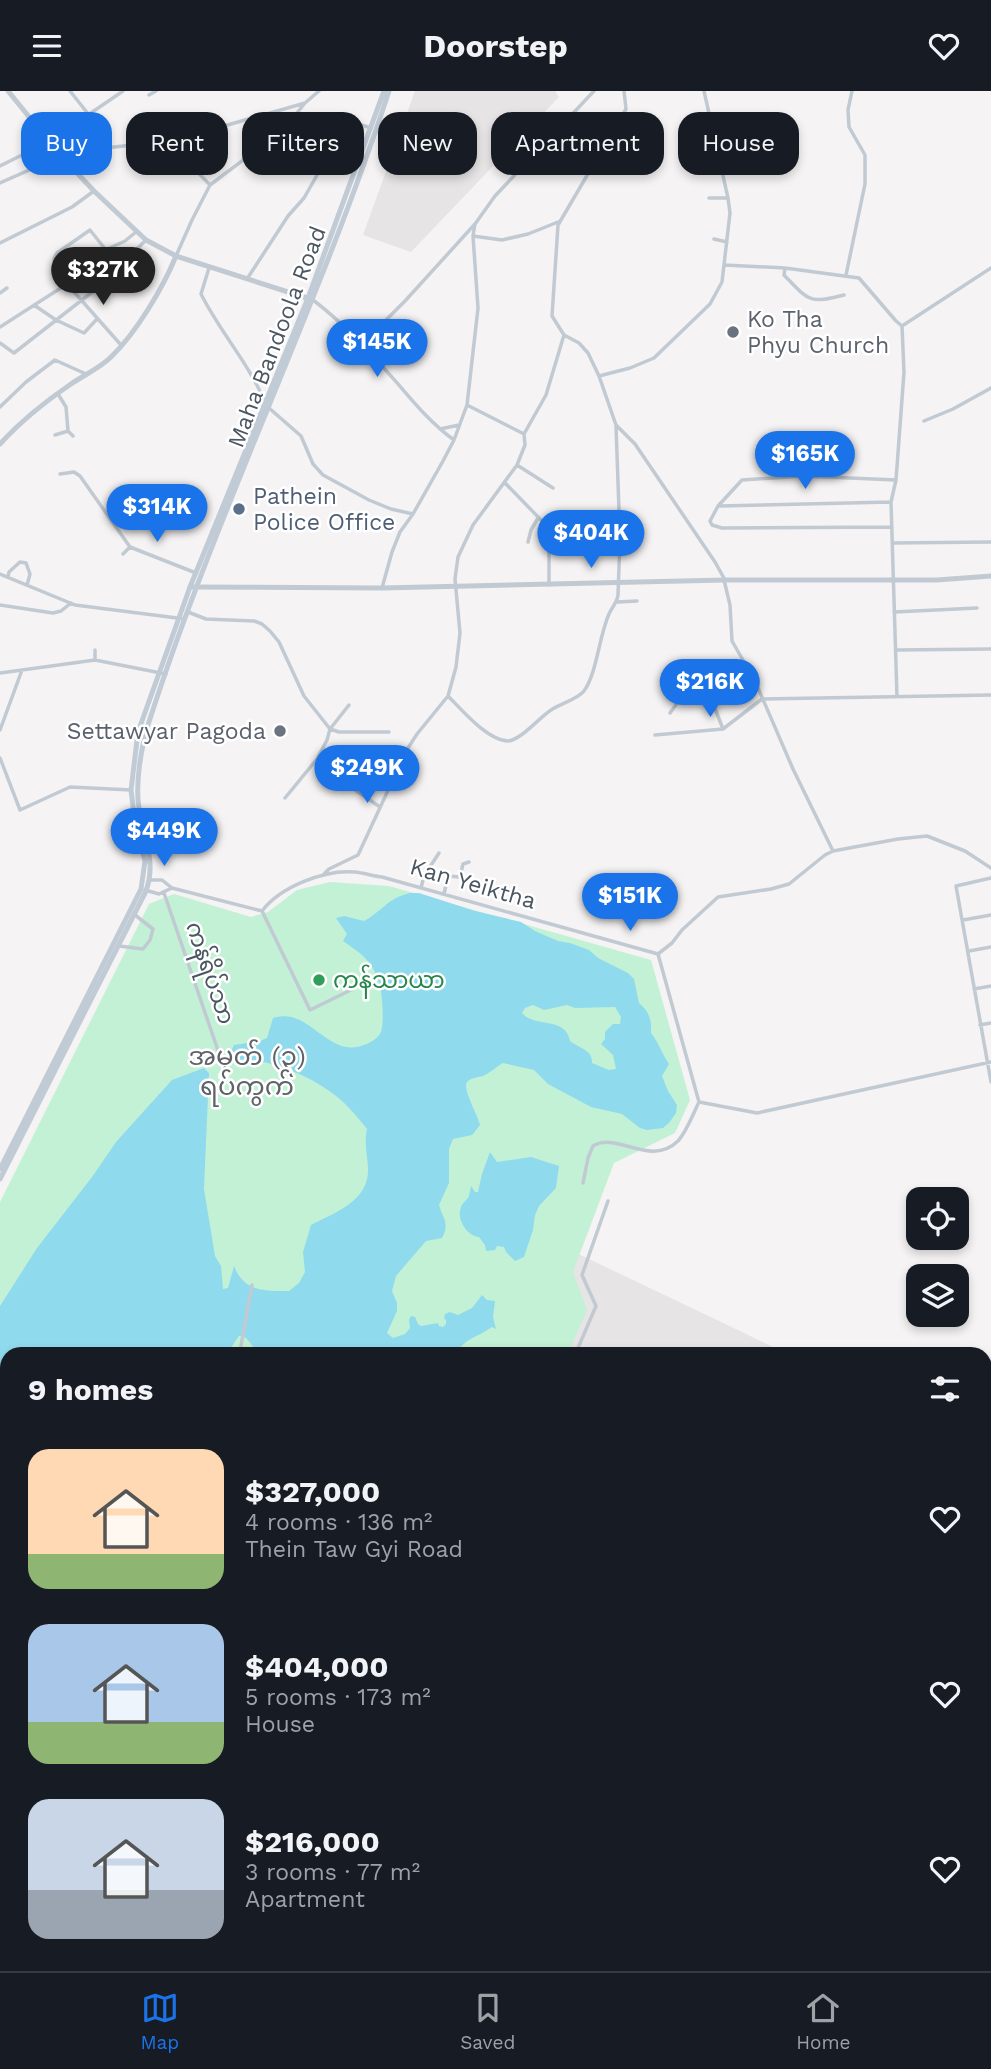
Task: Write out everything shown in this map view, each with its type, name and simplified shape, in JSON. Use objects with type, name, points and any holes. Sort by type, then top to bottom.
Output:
[{"type":"main road","name":"Maha Bandoola Road","points":[[0,1179],[135,915],[144,890],[151,862],[134,791],[147,727],[163,673],[193,587],[310,299],[386,91]]},
{"type":"main road","name":"Maha Bandoola Road","points":[[193,587],[196,573],[267,405]]},
{"type":"main road","name":"Maha Bandoola Road","points":[[0,1169],[144,890]]},
{"type":"street","points":[[8,91],[25,112]]},
{"type":"street","points":[[70,91],[87,112]]},
{"type":"street","points":[[93,112],[123,91]]},
{"type":"street","points":[[149,95],[156,91]]},
{"type":"street","points":[[0,444],[58,394],[110,358],[164,283],[211,185],[283,129],[319,91]]},
{"type":"street","points":[[449,697],[486,732],[507,741],[515,739],[550,711],[584,691],[596,661],[609,614],[617,602],[620,538],[616,425],[588,353],[579,343],[564,335],[552,316],[558,226],[626,109],[624,91]]},
{"type":"street","points":[[599,376],[654,358],[710,304],[722,282],[730,213],[704,91]]},
{"type":"street","points":[[846,275],[865,184],[865,155],[849,127],[848,110],[852,91]]},
{"type":"street","points":[[362,344],[475,224],[495,196],[591,92]]},
{"type":"street","points":[[228,125],[305,103]]},
{"type":"street","points":[[246,279],[288,216],[304,198],[345,126],[355,123],[374,129]]},
{"type":"street","points":[[0,166],[21,156]]},
{"type":"street","points":[[0,183],[21,173]]},
{"type":"street","points":[[79,175],[146,240],[176,256],[310,299],[330,313],[439,429],[454,440]]},
{"type":"street","points":[[201,175],[211,185]]},
{"type":"street","points":[[0,243],[72,207],[94,191]]},
{"type":"street","points":[[709,198],[728,198]]},
{"type":"street","points":[[473,236],[502,240],[528,234],[560,221]]},
{"type":"street","points":[[382,588],[400,532],[454,440],[467,405],[478,308],[473,236],[475,224]]},
{"type":"street","points":[[106,250],[90,230],[57,253],[54,259],[81,301],[121,345]]},
{"type":"street","points":[[0,327],[69,282],[97,255],[125,241],[136,232]]},
{"type":"street","points":[[714,239],[727,242]]},
{"type":"street","points":[[0,343],[15,353],[96,289],[146,240]]},
{"type":"street","points":[[724,265],[785,268],[859,278],[902,326]]},
{"type":"street","points":[[210,266],[201,294],[212,315],[254,376],[267,405],[301,436],[313,464],[323,475],[369,500],[413,514]]},
{"type":"street","points":[[785,268],[785,275],[818,302],[844,295]]},
{"type":"street","points":[[902,326],[991,268]]},
{"type":"street","points":[[0,293],[7,288]]},
{"type":"street","points":[[34,305],[56,320],[84,333],[97,319]]},
{"type":"street","points":[[897,697],[891,502],[896,480],[905,372],[902,326]]},
{"type":"street","points":[[323,876],[329,869],[358,855],[399,762],[449,697],[460,633],[455,586],[458,557],[473,525],[517,465],[525,445],[524,434],[546,395],[564,335]]},
{"type":"street","points":[[1,407],[55,360],[86,374]]},
{"type":"street","points":[[925,421],[991,388]]},
{"type":"street","points":[[58,394],[66,407],[68,431],[73,436]]},
{"type":"street","points":[[467,405],[524,434]]},
{"type":"street","points":[[439,429],[458,425]]},
{"type":"street","points":[[616,425],[635,444],[715,562],[724,580],[730,605],[732,641],[755,681],[793,769],[833,851]]},
{"type":"street","points":[[55,435],[68,431]]},
{"type":"street","points":[[517,465],[553,488]]},
{"type":"street","points":[[60,474],[74,473],[80,476],[130,547],[196,573]]},
{"type":"street","points":[[892,527],[722,528],[712,525],[710,521],[718,506],[742,480],[803,476],[896,480]]},
{"type":"street","points":[[505,483],[549,531],[549,585]]},
{"type":"street","points":[[718,506],[891,502]]},
{"type":"street","points":[[528,542],[538,518]]},
{"type":"street","points":[[892,543],[991,542]]},
{"type":"street","points":[[123,554],[130,547]]},
{"type":"street","points":[[8,577],[17,563],[26,563],[30,575],[27,585]]},
{"type":"street","points":[[0,574],[71,603],[206,619],[254,621],[270,631],[284,651],[304,696],[330,729],[339,732],[389,732]]},
{"type":"street","points":[[193,587],[382,588],[724,580],[937,580],[991,576]]},
{"type":"street","points":[[617,602],[638,600]]},
{"type":"street","points":[[0,605],[53,613],[61,611],[71,603]]},
{"type":"street","points":[[894,612],[977,608]]},
{"type":"street","points":[[897,650],[991,649]]},
{"type":"street","points":[[95,650],[95,660]]},
{"type":"street","points":[[0,673],[95,660],[163,673]]},
{"type":"street","points":[[0,730],[22,670]]},
{"type":"street","points":[[670,713],[692,687],[699,684],[707,688],[723,729]]},
{"type":"street","points":[[655,735],[723,729],[762,699],[991,695]]},
{"type":"street","points":[[285,798],[317,759],[330,729],[349,705]]},
{"type":"street","points":[[0,758],[20,810],[70,787],[134,791]]},
{"type":"street","points":[[317,759],[380,807]]},
{"type":"street","points":[[348,785],[360,768]]},
{"type":"street","points":[[583,1183],[593,1146],[604,1142],[644,1151],[662,1150],[679,1139],[699,1102],[658,954],[718,897],[789,884],[833,851],[898,839],[927,836],[965,851],[991,868]]},
{"type":"street","points":[[421,888],[424,876],[439,853]]},
{"type":"street","points":[[458,859],[463,864]]},
{"type":"street","points":[[463,864],[469,862]]},
{"type":"street","points":[[342,863],[344,872]]},
{"type":"street","points":[[444,894],[448,876],[460,877],[463,864]]},
{"type":"street","name":"Kan Yeiktha","points":[[262,911],[268,903],[302,881],[355,872],[382,877],[658,954]]},
{"type":"street","points":[[991,878],[956,886],[991,1082]]},
{"type":"street","points":[[147,880],[162,880],[172,888],[262,911],[310,1010],[353,989]]},
{"type":"street","points":[[144,890],[157,894],[172,888]]},
{"type":"street","name":"ကန်ရိပ်သာ","points":[[164,893],[223,1065]]},
{"type":"street","points":[[119,946],[143,949],[149,940],[153,929],[135,915]]},
{"type":"street","points":[[963,920],[991,915]]},
{"type":"street","points":[[969,951],[991,947]]},
{"type":"street","points":[[974,989],[991,986]]},
{"type":"street","points":[[980,1025],[991,1023]]},
{"type":"street","points":[[699,1102],[757,1113],[989,1062]]},
{"type":"street","points":[[578,1347],[596,1306],[582,1275],[608,1201]]},
{"type":"street","points":[[241,1347],[252,1285]]},
{"type":"shaded area","points":[[415,91],[555,91],[559,97],[545,112],[491,112],[491,168],[411,252],[363,235],[385,175],[477,175],[477,112],[407,112]]},
{"type":"shaded area","points":[[572,1251],[773,1347],[518,1347]]},
{"type":"green space","points":[[330,882],[389,886],[651,960],[690,1100],[675,1133],[614,1163],[573,1272],[587,1310],[571,1347],[0,1347],[0,1202],[149,904],[174,894],[251,917],[268,912],[297,890]]},
{"type":"water","points":[[419,893],[521,922],[558,941],[589,950],[634,979],[639,1003],[649,1016],[651,1033],[669,1064],[662,1076],[677,1105],[676,1113],[663,1128],[647,1130],[622,1114],[591,1107],[548,1084],[534,1070],[503,1063],[486,1075],[467,1082],[467,1090],[480,1125],[472,1135],[453,1139],[449,1149],[449,1183],[439,1205],[445,1221],[444,1233],[442,1238],[426,1241],[396,1276],[392,1291],[397,1311],[387,1333],[393,1338],[405,1334],[410,1328],[411,1316],[415,1317],[421,1326],[438,1323],[443,1327],[446,1324],[445,1314],[450,1312],[458,1315],[472,1308],[482,1295],[487,1300],[495,1301],[493,1317],[496,1329],[492,1327],[461,1347],[253,1347],[248,1340],[239,1336],[231,1347],[0,1347],[0,1306],[37,1248],[116,1142],[172,1080],[204,1068],[209,1073],[204,1189],[215,1256],[221,1266],[223,1289],[228,1288],[234,1266],[243,1281],[256,1288],[289,1291],[299,1283],[305,1272],[303,1252],[311,1225],[350,1204],[363,1189],[368,1167],[367,1129],[352,1110],[317,1083],[289,1069],[259,1061],[230,1060],[229,1056],[234,1045],[267,1038],[273,1018],[284,1016],[302,1021],[327,1039],[346,1047],[365,1045],[374,1040],[382,1030],[383,1018],[377,977],[366,959],[343,941],[347,934],[336,918],[344,916],[364,921],[402,895]],"holes":[[[533,1005],[544,1010],[567,1005],[575,1008],[615,1007],[621,1017],[620,1024],[613,1024],[605,1032],[605,1039],[601,1044],[613,1055],[616,1069],[609,1070],[592,1063],[588,1052],[570,1041],[562,1028],[534,1020],[522,1013],[525,1008]]]},
{"type":"water","points":[[490,1152],[497,1162],[531,1157],[559,1166],[556,1188],[539,1206],[524,1257],[515,1261],[504,1247],[497,1246],[495,1250],[486,1251],[479,1237],[470,1234],[461,1222],[461,1207],[468,1198],[471,1186],[478,1192]]},
{"type":"place","name":"Ko Tha Phyu Church","points":[[733,332]]},
{"type":"place","name":"Pathein Police Office","points":[[239,509]]},
{"type":"place","name":"Settawyar Pagoda","points":[[280,731]]},
{"type":"place","name":"ကန်သာယာ","points":[[319,980]]},
{"type":"district","name":"အမှတ် (၃) ရပ်ကွက်","points":[[247,1070]]}]
